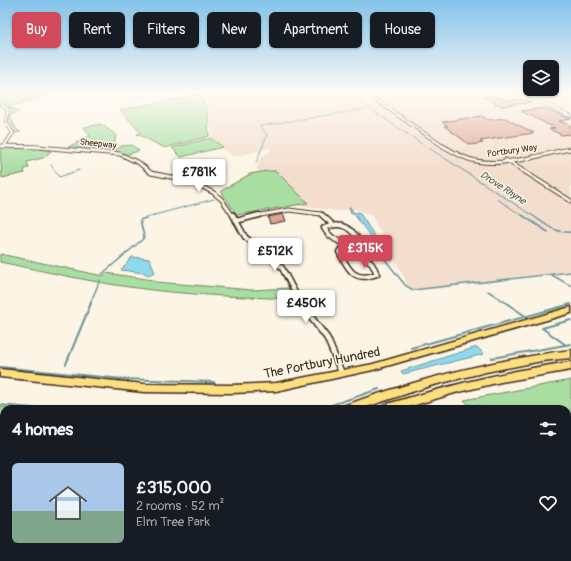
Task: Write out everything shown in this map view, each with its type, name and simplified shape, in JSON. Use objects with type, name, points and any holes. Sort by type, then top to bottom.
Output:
[{"type":"highway","points":[[359,405],[437,380],[484,368],[571,354]]},
{"type":"highway","points":[[401,405],[488,380],[544,369],[571,366]]},
{"type":"main road","name":"The Portbury Hundred","points":[[0,374],[144,388],[228,389],[276,387],[342,375],[571,310]]},
{"type":"street","points":[[2,146],[13,134],[6,122],[6,119]]},
{"type":"street","name":"Portbury Way","points":[[405,119],[463,158],[485,162],[571,149]]},
{"type":"street","name":"Sheepway","points":[[2,146],[52,148],[120,154],[139,163],[151,173],[200,184],[222,200],[245,237],[282,268],[298,301],[327,338],[342,375]]},
{"type":"street","points":[[506,160],[571,201]]},
{"type":"street","points":[[236,221],[267,213],[289,210],[321,214],[332,224]]},
{"type":"street","points":[[345,243],[339,252],[351,273],[362,277],[377,274],[368,257],[345,243],[325,232],[324,228],[332,224],[341,224],[351,228],[357,237],[350,246]]},
{"type":"shaded area","points":[[210,119],[571,119],[571,271],[414,290],[407,283],[372,216],[356,209],[337,211],[290,205],[250,174],[260,171],[256,169],[260,159],[271,150],[270,148],[234,157],[211,139]]},
{"type":"green space","points":[[8,119],[11,119],[17,130],[21,132],[14,133],[8,124]]},
{"type":"green space","points":[[128,119],[208,119],[209,136],[165,148],[137,134],[141,133]]},
{"type":"green space","points":[[101,124],[116,135],[113,151],[66,148],[90,136],[84,127]]},
{"type":"green space","points":[[210,138],[223,147],[181,157],[172,148]]},
{"type":"green space","points":[[132,145],[139,151],[124,155],[114,152],[121,146]]},
{"type":"green space","points":[[0,147],[34,148],[51,151],[43,158],[27,162],[29,168],[24,169],[25,173],[2,178]]},
{"type":"green space","points":[[276,171],[308,203],[237,215],[221,191],[250,174]]},
{"type":"green space","points":[[0,254],[103,276],[106,273],[153,280],[156,282],[252,290],[288,288],[294,299],[191,294],[113,285],[0,262]]},
{"type":"green space","points":[[571,380],[571,405],[474,405],[468,404],[464,400]]},
{"type":"water","points":[[349,206],[354,213],[359,212],[383,249],[378,247],[354,214],[351,214]]},
{"type":"water","points":[[132,257],[150,259],[155,273],[147,275],[145,273],[121,270]]},
{"type":"water","points":[[477,347],[484,354],[403,374],[401,371]]},
{"type":"building","points":[[461,119],[507,119],[534,133],[480,141],[483,143],[470,145],[444,126],[448,126],[442,122]]},
{"type":"building","points":[[537,119],[570,119],[559,121],[571,126],[571,136],[568,134],[562,135],[549,129],[555,128]]},
{"type":"building","points":[[283,214],[286,221],[270,224],[268,217]]},
{"type":"waterway","points":[[256,163],[267,135],[260,126],[302,119]]},
{"type":"waterway","name":"Drove Rhyne","points":[[386,119],[425,146]]},
{"type":"waterway","name":"Drove Rhyne","points":[[429,148],[533,216]]},
{"type":"waterway","points":[[51,165],[59,177],[79,170]]},
{"type":"waterway","points":[[152,216],[214,199]]},
{"type":"waterway","points":[[497,199],[523,216]]},
{"type":"waterway","points":[[522,215],[548,232]]},
{"type":"waterway","name":"Drove Rhyne","points":[[532,215],[555,230],[571,232]]},
{"type":"waterway","points":[[102,274],[143,239],[144,236],[140,220],[152,216]]},
{"type":"waterway","points":[[383,257],[405,285],[413,290],[571,272]]},
{"type":"waterway","points":[[552,275],[571,286]]},
{"type":"waterway","points":[[90,304],[100,280]]},
{"type":"waterway","points":[[488,291],[508,304]]},
{"type":"waterway","points":[[66,364],[91,303]]},
{"type":"waterway","points":[[506,303],[526,316]]},
{"type":"waterway","points":[[526,316],[571,304]]},
{"type":"waterway","points":[[411,348],[526,316]]},
{"type":"waterway","points":[[566,345],[542,328],[571,320]]},
{"type":"waterway","points":[[566,345],[571,344]]},
{"type":"waterway","points":[[492,358],[566,345]]},
{"type":"waterway","points":[[0,367],[123,379],[214,382]]},
{"type":"waterway","points":[[332,405],[379,389]]}]
